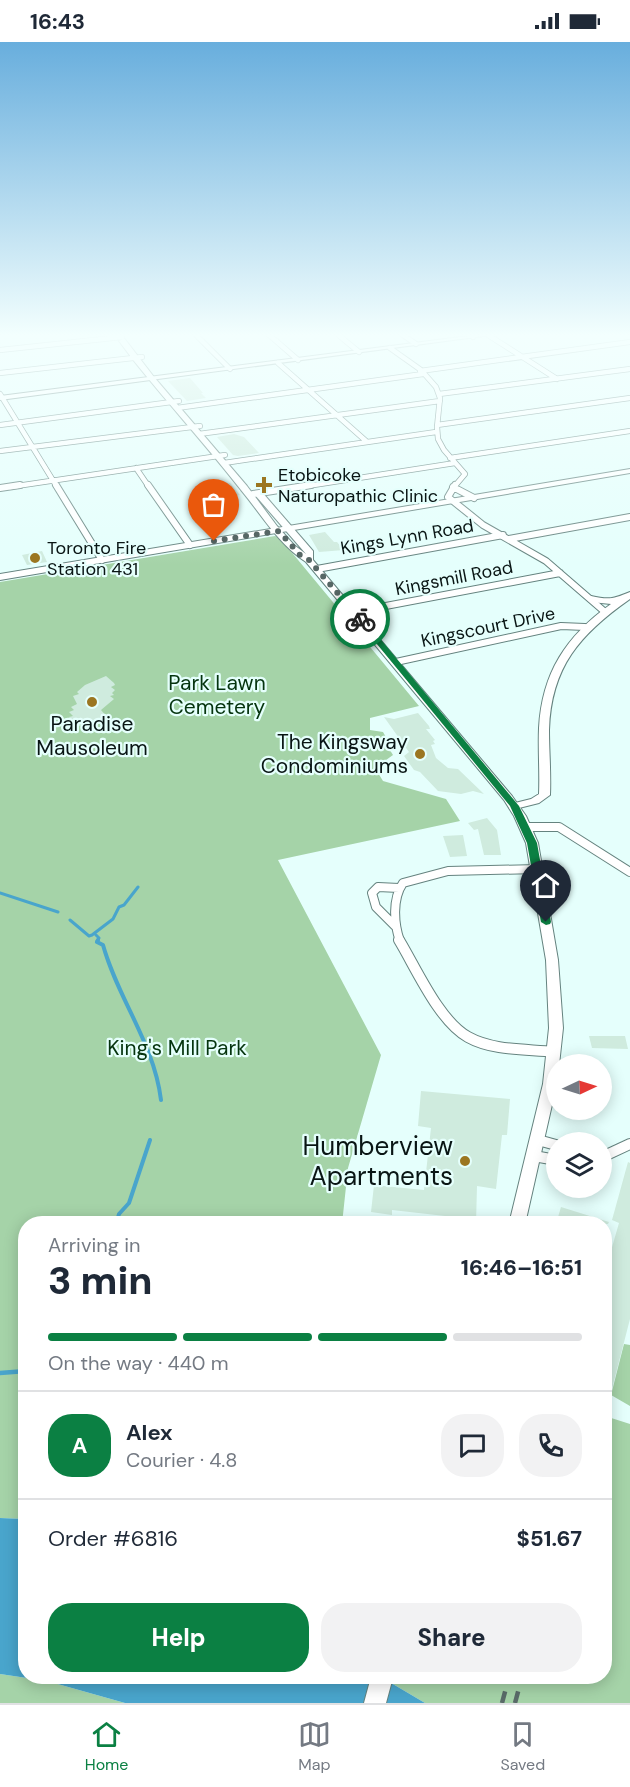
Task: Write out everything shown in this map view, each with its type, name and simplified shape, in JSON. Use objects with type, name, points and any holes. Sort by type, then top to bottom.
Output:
[{"type":"main road","points":[[183,411],[254,494],[310,553],[309,560]]},
{"type":"main road","points":[[0,577],[630,471]]},
{"type":"main road","points":[[254,494],[279,531],[300,555],[309,560],[354,612],[515,806],[526,827],[538,868],[554,982],[554,1052],[550,1084],[519,1216]]},
{"type":"main road","points":[[515,806],[535,801],[544,795],[544,727],[548,690],[556,671],[585,627],[630,595]]},
{"type":"main road","points":[[591,599],[606,602],[621,601]]},
{"type":"main road","points":[[375,1703],[380,1684]]},
{"type":"street","points":[[10,411],[31,447],[55,480],[102,560]]},
{"type":"street","points":[[0,425],[129,411]]},
{"type":"street","points":[[332,411],[366,441]]},
{"type":"street","points":[[0,451],[364,411]]},
{"type":"street","points":[[439,411],[436,432],[452,461],[465,474],[448,494],[452,501],[483,525],[509,539],[560,573],[605,612]]},
{"type":"street","points":[[437,425],[545,411]]},
{"type":"street","points":[[254,494],[630,431]]},
{"type":"street","points":[[0,488],[136,468],[436,432]]},
{"type":"street","points":[[136,468],[190,545]]},
{"type":"street","points":[[453,487],[474,498]]},
{"type":"street","points":[[509,539],[630,517]]},
{"type":"street","name":"Kings Lynn Road","points":[[317,569],[502,536]]},
{"type":"street","name":"Kingsmill Road","points":[[354,612],[560,573]]},
{"type":"street","name":"Kingscourt Drive","points":[[396,662],[561,626],[585,627]]},
{"type":"street","points":[[526,827],[559,827],[630,872]]},
{"type":"street","points":[[538,868],[448,871],[415,878],[399,888],[395,926],[399,940],[451,1024],[467,1036],[488,1044],[554,1052]]},
{"type":"street","points":[[395,926],[377,908],[372,899],[372,893],[378,887],[399,888]]},
{"type":"street","points":[[612,1151],[630,1144]]},
{"type":"street","points":[[536,1148],[546,1146]]},
{"type":"street","points":[[536,1148],[546,1154]]},
{"type":"green space","points":[[279,537],[419,706],[370,718],[370,730],[383,732],[393,755],[375,768],[383,781],[446,799],[460,821],[278,860],[381,1055],[348,1168],[343,1216],[18,1216],[18,1519],[0,1518],[0,582]]},
{"type":"green space","points":[[624,1344],[630,1345],[630,1406],[612,1396]]},
{"type":"green space","points":[[612,1418],[630,1424],[630,1703],[425,1703],[393,1684],[612,1684]]},
{"type":"green space","points":[[0,1674],[18,1677],[18,1684],[58,1684],[125,1703],[0,1703]]},
{"type":"water","points":[[0,1518],[18,1519],[18,1677],[0,1674]]},
{"type":"water","points":[[58,1684],[393,1684],[425,1703],[125,1703]]},
{"type":"building","points":[[234,434],[244,437],[259,453],[233,455],[217,437]]},
{"type":"building","points":[[230,483],[240,495],[208,501],[198,488]]},
{"type":"building","points":[[325,532],[344,550],[319,552],[309,535]]},
{"type":"building","name":"Toronto Fire Station 431","points":[[42,551],[47,562],[27,565],[22,555]]},
{"type":"building","name":"Paradise Mausoleum","points":[[106,676],[115,685],[111,687],[115,690],[112,693],[114,695],[110,696],[114,699],[101,710],[107,717],[76,727],[69,717],[73,716],[69,712],[74,710],[71,707],[77,704],[73,696],[79,694],[77,692],[85,685]]},
{"type":"building","name":"The Kingsway Condominiums","points":[[418,713],[429,726],[430,729],[426,729],[435,740],[433,741],[435,744],[431,745],[436,758],[448,768],[458,769],[484,794],[473,791],[461,794],[438,791],[420,772],[414,770],[404,756],[409,752],[384,717],[394,719]]},
{"type":"building","points":[[487,818],[497,830],[501,855],[484,855],[478,829],[474,830],[468,823]]},
{"type":"building","points":[[463,835],[467,856],[450,857],[443,836]]},
{"type":"building","points":[[589,1036],[625,1036],[628,1049],[592,1048]]},
{"type":"building","points":[[421,1091],[510,1099],[507,1135],[502,1135],[496,1189],[477,1186],[476,1216],[445,1216],[392,1210],[392,1215],[371,1212],[374,1185],[424,1190],[431,1128],[418,1126]]},
{"type":"building","points":[[628,1162],[630,1163],[630,1319],[612,1389],[612,1247],[619,1223],[612,1220]]},
{"type":"building","points":[[561,1207],[590,1216],[558,1216]]},
{"type":"waterway","points":[[70,920],[89,936],[92,935],[113,919],[119,907],[124,905],[138,887]]},
{"type":"waterway","points":[[0,893],[58,912]]},
{"type":"waterway","points":[[96,935],[99,938],[97,941]]},
{"type":"waterway","points":[[98,940],[97,942],[103,945],[117,984],[144,1040],[157,1079],[161,1100]]},
{"type":"waterway","points":[[118,1216],[129,1203],[150,1140]]},
{"type":"waterway","points":[[0,1373],[18,1372]]},
{"type":"railway","points":[[502,1703],[507,1684]]},
{"type":"railway","points":[[515,1703],[520,1684]]},
{"type":"way so far","points":[[214,541],[279,531],[300,555],[309,560],[360,619]]},
{"type":"place","name":"Etobicoke Naturopathic Clinic","points":[[264,485]]},
{"type":"place","name":"Toronto Fire Station 431","points":[[35,558]]},
{"type":"place","name":"Paradise Mausoleum","points":[[92,702]]},
{"type":"place","name":"The Kingsway Condominiums","points":[[420,754]]},
{"type":"place","name":"Humberview Apartments","points":[[465,1161]]},
{"type":"route","points":[[360,619],[515,806],[532,843],[546,922]]},
{"type":"park label","name":"Park Lawn Cemetery","points":[[217,695]]},
{"type":"park label","name":"King's Mill Park","points":[[177,1048]]}]
